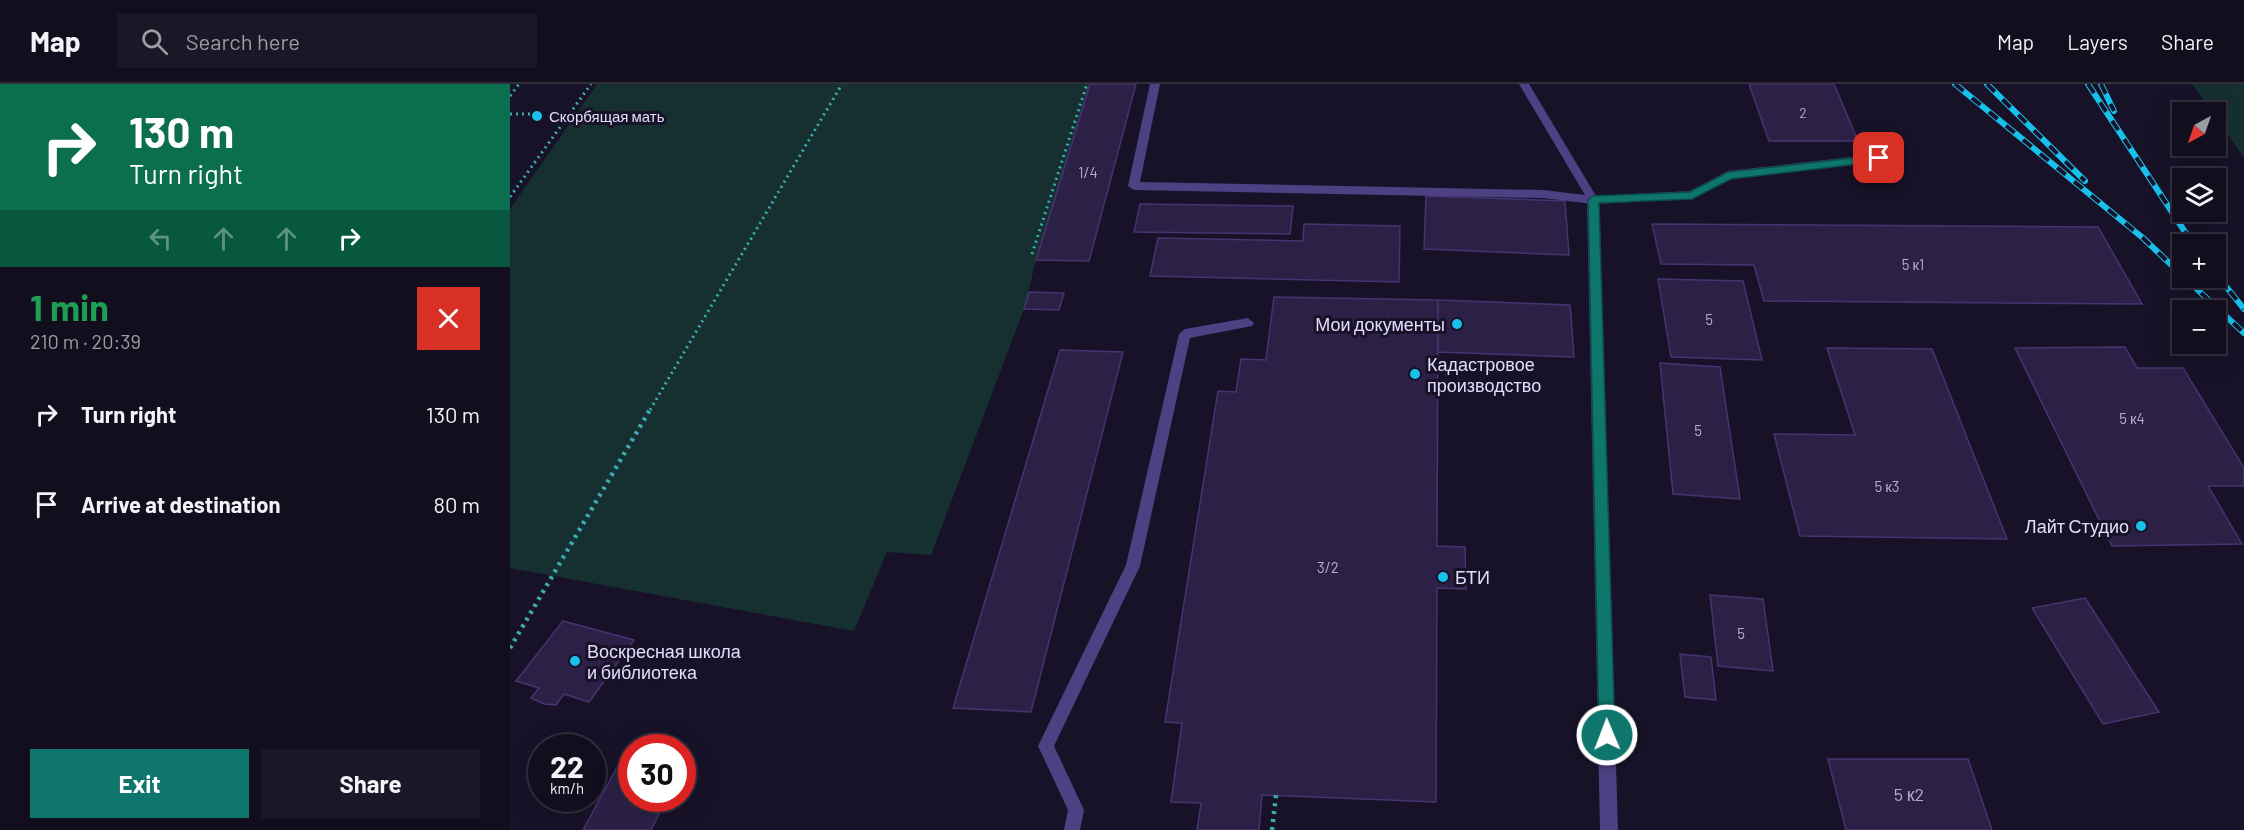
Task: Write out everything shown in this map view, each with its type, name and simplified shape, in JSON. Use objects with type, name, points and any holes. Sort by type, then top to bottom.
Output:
[{"type":"street","points":[[1593,200],[1609,830]]},
{"type":"lane","points":[[1155,84],[1134,186],[1543,194],[1593,200],[1692,195],[1728,176],[1879,158]]},
{"type":"lane","points":[[1524,84],[1593,200]]},
{"type":"lane","points":[[1072,830],[1076,810],[1046,746],[1133,566],[1185,334],[1248,323]]},
{"type":"path","points":[[510,96],[519,84]]},
{"type":"path","points":[[510,197],[591,84]]},
{"type":"path","points":[[510,648],[842,84]]},
{"type":"path","points":[[1032,254],[1087,84]]},
{"type":"path","points":[[510,114],[530,114]]},
{"type":"path","points":[[1272,830],[1276,795]]},
{"type":"green space","points":[[597,84],[1090,84],[1036,260],[1024,309],[931,555],[887,552],[854,631],[510,568],[510,209]]},
{"type":"green space","points":[[2192,84],[2244,84],[2244,158],[2226,132],[2226,102],[2205,102]]},
{"type":"building","points":[[1090,84],[1136,84],[1089,261],[1036,260]]},
{"type":"building","points":[[1749,84],[1834,84],[1858,141],[1769,141]]},
{"type":"building","points":[[1426,196],[1565,201],[1569,255],[1424,249]]},
{"type":"building","points":[[1140,204],[1293,206],[1290,234],[1134,232]]},
{"type":"building","points":[[1304,224],[1400,226],[1399,282],[1150,276],[1158,238],[1303,241]]},
{"type":"building","points":[[1652,224],[2098,227],[2142,304],[1764,301],[1754,265],[1661,264]]},
{"type":"building","points":[[1658,279],[1743,281],[1762,360],[1671,357]]},
{"type":"building","points":[[1029,292],[1064,293],[1059,310],[1024,309]]},
{"type":"building","points":[[1274,297],[1438,300],[1437,546],[1465,547],[1466,589],[1437,588],[1436,802],[1262,795],[1259,830],[1197,830],[1201,803],[1171,802],[1182,723],[1165,722],[1218,391],[1236,392],[1241,359],[1266,360]]},
{"type":"building","points":[[1438,300],[1570,305],[1574,357],[1438,352]]},
{"type":"building","points":[[2125,347],[2137,368],[2183,368],[2244,468],[2244,486],[2208,486],[2242,544],[2112,546],[2015,348]]},
{"type":"building","points":[[1827,348],[1932,349],[2007,539],[1800,536],[1774,434],[1855,435]]},
{"type":"building","points":[[1060,350],[1123,352],[1031,712],[953,708]]},
{"type":"building","points":[[1660,363],[1720,367],[1740,499],[1673,494]]},
{"type":"building","points":[[1710,595],[1763,599],[1773,671],[1718,666]]},
{"type":"building","points":[[2085,598],[2159,712],[2103,724],[2032,608]]},
{"type":"building","name":"Воскресная школа и библиотека","points":[[563,621],[634,640],[589,702],[564,694],[556,705],[544,704],[531,698],[539,688],[516,681]]},
{"type":"building","points":[[1680,654],[1711,657],[1716,700],[1685,697]]},
{"type":"building","points":[[1828,759],[1968,759],[1992,830],[1846,830]]},
{"type":"building","points":[[618,766],[618,812],[660,812],[651,830],[583,830],[593,812],[606,812],[606,788]]},
{"type":"railway","points":[[1955,84],[2143,238],[2172,266]]},
{"type":"railway","points":[[1987,84],[2085,181]]},
{"type":"railway","points":[[2088,84],[2186,234]]},
{"type":"railway","points":[[2101,84],[2114,111]]},
{"type":"railway","points":[[2226,286],[2244,309]]},
{"type":"railway","points":[[2196,288],[2244,333]]},
{"type":"place","name":"Скорбящая мать","points":[[537,116]]},
{"type":"place","name":"Мои документы","points":[[1457,324]]},
{"type":"place","name":"Кадастровое производство","points":[[1415,374]]},
{"type":"place","name":"Лайт Студио","points":[[2141,526]]},
{"type":"place","name":"БТИ","points":[[1443,577]]},
{"type":"place","name":"Воскресная школа и библиотека","points":[[575,661]]},
{"type":"route","points":[[1607,735],[1593,200],[1655,199],[1692,195],[1728,176],[1879,158]]}]
